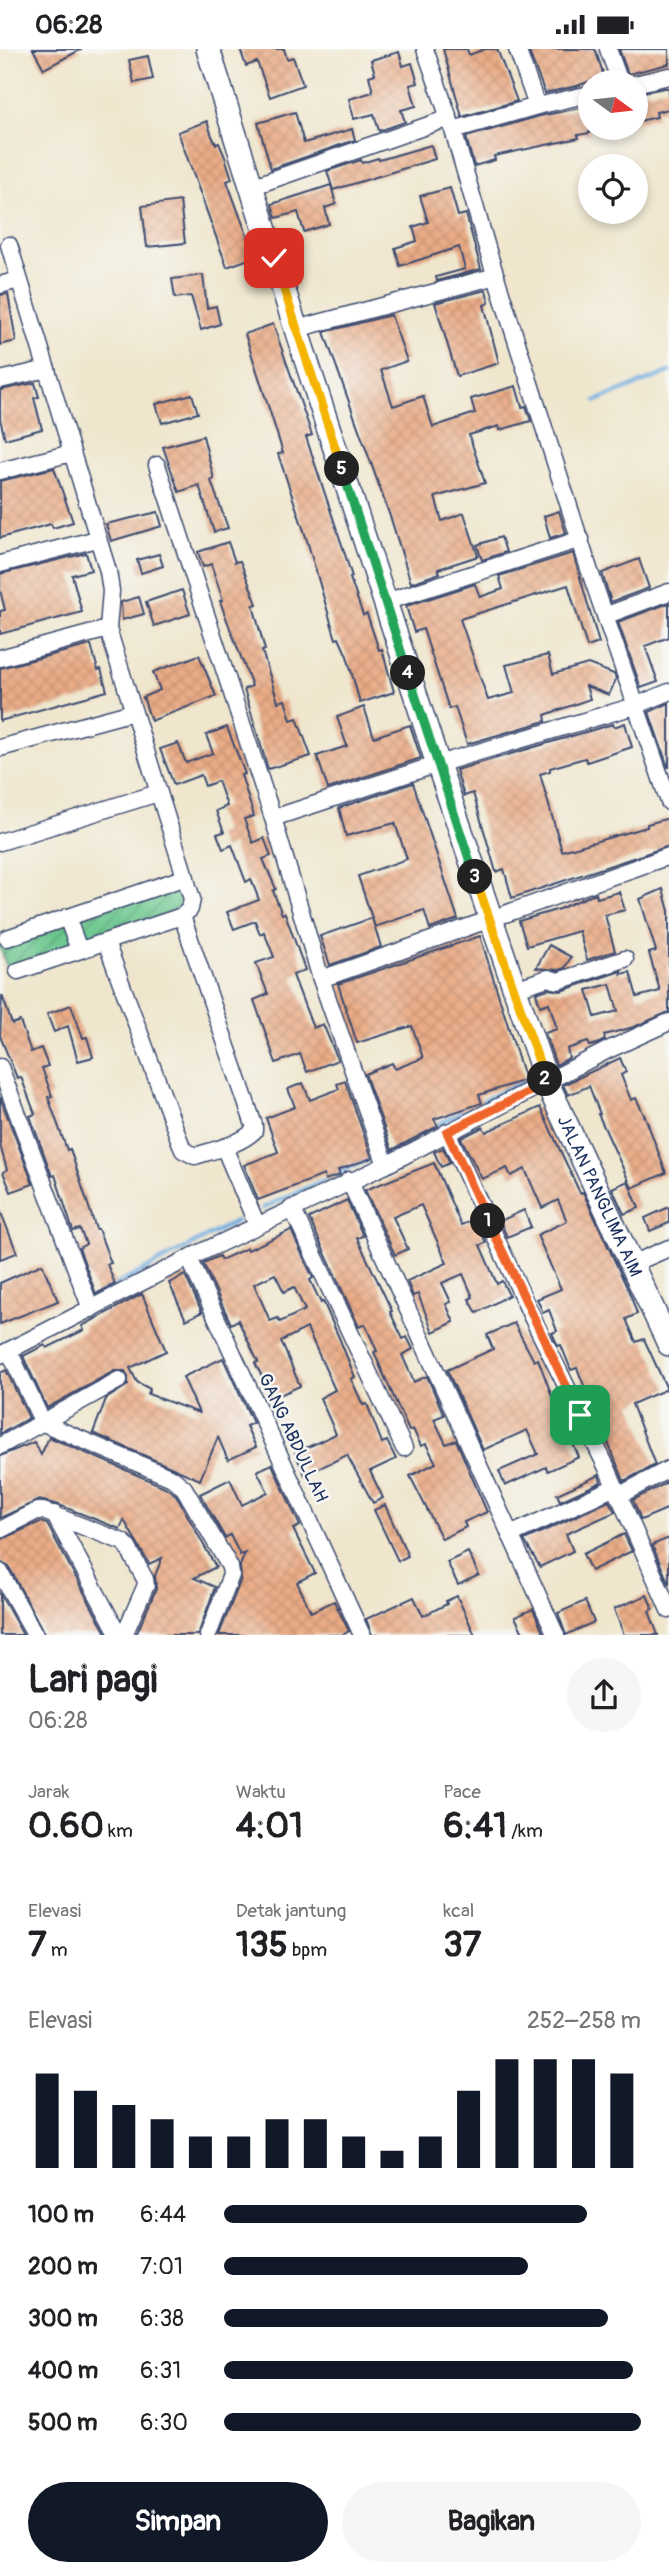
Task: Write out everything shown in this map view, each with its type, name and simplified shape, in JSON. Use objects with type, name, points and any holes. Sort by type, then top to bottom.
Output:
[{"type":"street","name":"JALAN PANGLIMA AIM","points":[[208,49],[438,765],[547,1083],[669,1344]]},
{"type":"street","points":[[425,49],[635,706],[665,775],[669,802]]},
{"type":"street","points":[[517,49],[537,106]]},
{"type":"street","points":[[608,49],[616,70]]},
{"type":"street","points":[[648,81],[669,76]]},
{"type":"street","points":[[251,187],[451,124],[578,97]]},
{"type":"street","points":[[9,245],[108,571],[111,591],[108,629],[192,899],[190,909],[182,916],[18,971]]},
{"type":"street","points":[[296,328],[496,276]]},
{"type":"street","points":[[0,285],[19,280]]},
{"type":"street","points":[[0,380],[47,369]]},
{"type":"street","points":[[0,471],[72,453]]},
{"type":"street","points":[[157,465],[273,818],[321,979],[386,1165]]},
{"type":"street","points":[[0,564],[97,539]]},
{"type":"street","points":[[385,602],[581,539]]},
{"type":"street","points":[[607,615],[669,592]]},
{"type":"street","points":[[0,658],[108,629]]},
{"type":"street","points":[[273,818],[635,706],[669,692]]},
{"type":"street","points":[[0,748],[132,712]]},
{"type":"street","points":[[0,842],[158,793]]},
{"type":"street","points":[[321,979],[669,856]]},
{"type":"street","points":[[6,938],[186,877]]},
{"type":"street","points":[[106,942],[183,1150],[195,1156],[224,1147],[249,1136],[254,1131],[254,1125],[182,916]]},
{"type":"street","points":[[67,917],[79,950]]},
{"type":"street","points":[[514,989],[548,978],[558,981],[625,959]]},
{"type":"street","points":[[208,1635],[231,1575],[230,1567],[184,1489],[172,1478],[43,1423],[4,1353],[189,1258],[349,1180],[386,1165],[607,1050],[669,1022]]},
{"type":"street","points":[[0,1067],[91,1309]]},
{"type":"street","points":[[447,1132],[532,1317],[617,1492],[669,1610]]},
{"type":"street","points":[[224,1147],[257,1225]]},
{"type":"street","points":[[349,1180],[556,1635]]},
{"type":"street","points":[[292,1208],[404,1448]]},
{"type":"street","points":[[632,1264],[669,1248]]},
{"type":"street","name":"GANG ABDULLAH","points":[[189,1258],[362,1635]]},
{"type":"street","points":[[0,1445],[119,1380]]},
{"type":"street","points":[[510,1535],[669,1469]]},
{"type":"street","points":[[0,1530],[37,1511],[54,1514],[123,1542],[146,1585],[122,1635]]},
{"type":"street","points":[[54,1514],[122,1635]]},
{"type":"street","points":[[0,1571],[35,1635]]},
{"type":"green space","points":[[177,883],[186,907],[8,971],[0,946]]},
{"type":"building","points":[[33,49],[82,49],[44,69]]},
{"type":"building","points":[[240,49],[284,49],[287,59],[293,57],[303,85],[270,97],[257,62],[246,66]]},
{"type":"building","points":[[443,49],[467,49],[469,55],[485,49],[497,49],[517,101],[462,117]]},
{"type":"building","points":[[538,49],[595,49],[602,70],[578,70],[578,86],[545,93],[529,52]]},
{"type":"building","points":[[619,49],[669,49],[669,64],[644,70],[627,70]]},
{"type":"building","points":[[399,52],[403,66],[412,63],[418,83],[410,85],[416,106],[401,110],[405,122],[379,131],[374,114],[354,119],[349,99],[373,92],[369,76],[375,74],[371,60]]},
{"type":"building","points":[[148,56],[153,79],[134,83],[129,60]]},
{"type":"building","points":[[669,88],[669,109],[656,112],[657,117],[648,119],[648,91]]},
{"type":"building","points":[[578,108],[578,138],[494,156],[495,160],[474,166],[466,137]]},
{"type":"building","points":[[295,112],[304,143],[352,129],[355,140],[271,169],[258,123]]},
{"type":"building","points":[[207,121],[216,144],[219,143],[225,157],[232,179],[227,181],[255,257],[227,267],[178,132]]},
{"type":"building","points":[[431,145],[435,159],[333,190],[327,171],[361,160],[362,163],[378,158],[379,160]]},
{"type":"building","points":[[331,185],[336,204],[325,208],[329,224],[304,232],[298,212],[276,218],[272,204]]},
{"type":"building","points":[[450,188],[458,216],[466,214],[481,269],[437,281],[436,277],[465,269],[459,247],[400,266],[395,248],[417,241],[413,227],[428,222],[420,196]]},
{"type":"building","points":[[180,201],[185,243],[147,247],[142,206]]},
{"type":"building","points":[[203,275],[207,308],[216,306],[220,324],[201,330],[191,296],[175,298],[172,279]]},
{"type":"building","points":[[486,290],[489,303],[484,305],[499,363],[457,376],[435,303]]},
{"type":"building","points":[[8,294],[16,341],[0,345],[0,295]]},
{"type":"building","points":[[391,315],[407,361],[381,370],[393,406],[423,396],[433,427],[475,413],[471,399],[516,386],[522,407],[526,406],[531,421],[500,430],[499,426],[469,435],[485,483],[435,497],[442,521],[464,513],[478,556],[438,569],[440,573],[411,583],[324,332]]},
{"type":"building","points":[[273,324],[312,435],[306,437],[343,548],[352,577],[350,578],[363,615],[367,614],[379,650],[382,649],[394,692],[360,703],[347,656],[339,638],[336,639],[278,454],[283,453],[245,334]]},
{"type":"building","points":[[35,383],[39,397],[34,398],[42,429],[5,439],[0,419],[0,390]]},
{"type":"building","points":[[192,394],[198,413],[162,423],[156,404]]},
{"type":"building","points":[[203,436],[214,479],[211,481],[228,528],[214,532],[199,485],[179,492],[163,447]]},
{"type":"building","points":[[54,468],[73,522],[53,528],[51,524],[0,538],[0,481]]},
{"type":"building","points":[[559,511],[566,533],[550,538],[544,516]]},
{"type":"building","points":[[158,512],[162,526],[111,541],[106,524]]},
{"type":"building","points":[[501,537],[506,552],[482,560],[477,545]]},
{"type":"building","points":[[228,542],[235,562],[240,561],[257,604],[253,605],[265,650],[262,651],[278,702],[285,700],[291,720],[297,718],[311,756],[268,769],[244,689],[252,686],[220,601],[223,600],[211,564],[203,567],[198,552]]},
{"type":"building","points":[[86,553],[91,570],[72,575],[82,612],[0,634],[0,611],[5,610],[0,590],[0,574]]},
{"type":"building","points":[[573,553],[599,643],[587,647],[568,585],[460,619],[488,700],[514,693],[506,665],[548,655],[553,674],[588,664],[614,674],[616,679],[609,695],[586,686],[590,699],[545,715],[546,721],[467,744],[455,707],[449,709],[423,629],[414,632],[406,606],[475,584],[480,597],[503,589],[499,576]]},
{"type":"building","points":[[159,554],[163,566],[141,573],[137,560]]},
{"type":"building","points":[[639,559],[649,588],[611,602],[602,573]]},
{"type":"building","points":[[182,590],[190,614],[154,626],[146,602]]},
{"type":"building","points":[[139,597],[144,614],[122,620],[121,602]]},
{"type":"building","points":[[669,603],[669,637],[645,646],[658,682],[641,688],[618,622]]},
{"type":"building","points":[[91,645],[107,691],[0,721],[0,668]]},
{"type":"building","points":[[199,655],[216,696],[151,721],[143,697],[160,690],[153,672]]},
{"type":"building","points":[[669,703],[669,767],[668,767],[649,712]]},
{"type":"building","points":[[364,707],[374,737],[410,725],[421,758],[328,789],[317,756],[347,746],[337,717]]},
{"type":"building","points":[[625,723],[632,747],[587,762],[585,758],[550,768],[550,771],[540,774],[562,851],[647,827],[647,824],[669,818],[669,846],[512,898],[504,869],[496,872],[473,793],[464,796],[456,770],[613,724],[614,727]]},
{"type":"building","points":[[227,727],[245,774],[241,775],[254,816],[244,819],[253,843],[264,838],[271,856],[263,859],[305,970],[293,975],[313,1028],[323,1024],[338,1060],[307,1072],[300,1054],[276,1063],[254,1000],[268,994],[256,963],[274,957],[264,932],[260,934],[255,921],[234,929],[227,912],[259,900],[251,879],[246,882],[232,845],[223,849],[217,834],[224,832],[216,811],[227,806],[218,781],[205,786],[201,775],[174,785],[160,749],[178,743],[186,763],[213,753],[206,735]]},
{"type":"building","points":[[413,783],[458,919],[430,929],[424,910],[375,927],[358,876],[407,859],[395,823],[346,836],[339,808]]},
{"type":"building","points":[[663,889],[669,911],[669,1012],[634,1027],[604,1035],[605,1040],[597,1044],[590,1046],[588,1042],[567,1049],[569,1058],[556,1065],[545,1033],[557,1029],[549,1003],[540,1006],[536,993],[548,989],[561,991],[621,971],[621,974],[630,972],[637,997],[660,991],[649,953],[656,951],[640,899]],"holes":[[[610,984],[618,1011],[595,1017],[587,990]]]},
{"type":"building","points":[[619,892],[625,910],[605,915],[615,951],[587,960],[579,931],[527,946],[519,921],[559,909],[596,893],[597,898]]},
{"type":"building","points":[[372,918],[381,947],[330,965],[320,936]]},
{"type":"building","points":[[480,936],[525,1080],[479,1095],[482,1103],[434,1119],[438,1126],[392,1150],[365,1074],[392,1063],[395,1069],[423,1058],[412,1026],[357,1043],[338,984]]},
{"type":"building","points":[[549,945],[571,957],[565,968],[536,968]]},
{"type":"building","points":[[2,995],[12,1024],[20,1021],[31,1052],[41,1048],[48,1066],[42,1068],[52,1096],[48,1097],[67,1150],[70,1149],[96,1229],[111,1263],[107,1264],[115,1284],[96,1294],[79,1248],[86,1244],[80,1229],[73,1231],[55,1175],[52,1176],[30,1116],[35,1114],[21,1077],[17,1078],[0,1036]]},
{"type":"building","points":[[71,1005],[83,1038],[87,1037],[93,1057],[78,1061],[68,1026],[54,1032],[47,1014]]},
{"type":"building","points":[[620,1058],[626,1072],[621,1075],[631,1100],[636,1098],[666,1173],[632,1188],[598,1114],[589,1086],[568,1095],[563,1085]]},
{"type":"building","points":[[345,1081],[372,1158],[338,1170],[340,1175],[325,1180],[324,1175],[258,1200],[244,1165],[278,1152],[266,1118],[295,1107],[288,1089],[303,1083],[310,1100],[339,1089],[337,1084]]},
{"type":"building","points":[[0,1097],[33,1184],[11,1192],[3,1172],[7,1170],[0,1145]]},
{"type":"building","points":[[540,1107],[630,1294],[637,1314],[626,1319],[636,1342],[644,1339],[667,1389],[632,1404],[655,1465],[624,1481],[599,1421],[596,1423],[580,1390],[585,1388],[577,1368],[571,1370],[561,1345],[558,1346],[552,1333],[557,1331],[549,1310],[543,1313],[537,1299],[561,1289],[537,1235],[567,1221],[558,1200],[542,1208],[525,1169],[511,1176],[507,1168],[482,1179],[461,1138],[483,1127],[486,1132]]},
{"type":"building","points":[[443,1148],[450,1163],[441,1167],[434,1152]]},
{"type":"building","points":[[434,1163],[461,1225],[476,1219],[486,1243],[480,1245],[497,1284],[502,1281],[509,1295],[477,1313],[469,1299],[473,1297],[463,1274],[442,1283],[451,1302],[446,1304],[454,1322],[433,1332],[418,1294],[413,1296],[407,1281],[447,1263],[421,1205],[393,1217],[408,1249],[395,1255],[365,1190]]},
{"type":"building","points":[[628,1181],[639,1208],[624,1214],[612,1188]]},
{"type":"building","points":[[347,1200],[363,1236],[357,1238],[403,1339],[407,1337],[413,1349],[402,1355],[414,1382],[427,1376],[444,1415],[434,1419],[446,1444],[456,1440],[487,1512],[464,1522],[466,1527],[442,1539],[410,1476],[436,1463],[426,1444],[421,1446],[413,1429],[409,1431],[374,1352],[377,1351],[365,1324],[359,1327],[309,1218]]},
{"type":"building","points":[[669,1207],[669,1223],[650,1231],[645,1218]]},
{"type":"building","points":[[0,1210],[17,1253],[0,1259]]},
{"type":"building","points":[[524,1210],[531,1227],[507,1237],[500,1221]]},
{"type":"building","points":[[291,1230],[313,1278],[310,1280],[321,1303],[323,1301],[355,1377],[351,1379],[363,1405],[367,1404],[382,1443],[387,1441],[396,1459],[370,1471],[383,1498],[373,1503],[347,1455],[305,1475],[295,1453],[336,1434],[320,1398],[335,1390],[307,1328],[281,1341],[300,1386],[273,1398],[238,1320],[231,1324],[203,1263],[219,1256],[221,1260],[247,1248],[248,1250]],"holes":[[[275,1274],[284,1292],[294,1287],[305,1310],[280,1322],[278,1318],[270,1321],[254,1284]]]},
{"type":"building","points":[[42,1264],[58,1301],[0,1324],[0,1283]]},
{"type":"building","points":[[185,1275],[202,1312],[186,1320],[169,1283]]},
{"type":"building","points":[[142,1294],[166,1351],[130,1368],[137,1382],[150,1389],[148,1394],[199,1413],[183,1377],[223,1358],[253,1423],[246,1426],[256,1447],[228,1460],[218,1437],[200,1480],[93,1433],[106,1399],[128,1385],[125,1371],[114,1371],[47,1408],[23,1356],[84,1330],[82,1326]]},
{"type":"building","points":[[514,1323],[534,1361],[538,1359],[561,1420],[569,1416],[577,1431],[570,1437],[579,1457],[548,1471],[546,1467],[505,1486],[499,1471],[538,1454],[527,1430],[483,1450],[447,1370],[493,1349],[487,1335]]},
{"type":"building","points":[[6,1370],[29,1418],[0,1434],[0,1373]]},
{"type":"building","points":[[49,1437],[165,1487],[176,1495],[216,1567],[194,1578],[215,1587],[198,1635],[136,1635],[156,1589],[155,1576],[162,1558],[149,1564],[124,1520],[120,1529],[39,1500],[0,1518],[0,1456],[34,1442],[41,1455]]},
{"type":"building","points":[[272,1464],[300,1526],[293,1529],[315,1573],[297,1582],[311,1612],[334,1601],[349,1631],[342,1635],[219,1635],[241,1579],[240,1566],[245,1553],[240,1555],[230,1535],[225,1538],[200,1494],[230,1479],[242,1505],[268,1492],[257,1471]]},
{"type":"building","points":[[599,1475],[601,1482],[560,1501],[557,1494]]},
{"type":"building","points":[[668,1482],[669,1508],[641,1520],[633,1500]]},
{"type":"building","points":[[609,1501],[615,1512],[566,1534],[573,1551],[540,1567],[524,1540]]},
{"type":"building","points":[[385,1505],[408,1556],[398,1561],[374,1510]]},
{"type":"building","points":[[40,1522],[47,1524],[107,1635],[45,1635],[9,1567],[0,1562],[0,1540]]},
{"type":"building","points":[[624,1534],[632,1551],[591,1571],[583,1554]]},
{"type":"building","points":[[669,1538],[669,1584],[652,1545]]},
{"type":"building","points":[[468,1552],[479,1575],[458,1585],[447,1562]]},
{"type":"building","points":[[0,1594],[23,1635],[0,1635]]},
{"type":"building","points":[[647,1595],[653,1609],[649,1611],[658,1635],[624,1635],[614,1609]]},
{"type":"building","points":[[457,1596],[475,1635],[372,1635],[366,1619],[414,1597],[423,1616]]},
{"type":"building","points":[[585,1601],[594,1622],[566,1635],[558,1613]]},
{"type":"building","points":[[533,1609],[544,1635],[524,1635],[515,1617]]},
{"type":"waterway","points":[[596,401],[669,372]]},
{"type":"waterway","points":[[555,1066],[586,1053]]},
{"type":"waterway","points":[[433,1127],[536,1074]]},
{"type":"waterway","points":[[263,1208],[371,1158]]},
{"type":"waterway","points":[[98,1295],[236,1221]]},
{"type":"waterway","points":[[0,1345],[81,1304]]},
{"type":"route","points":[[274,258],[438,765],[547,1083],[447,1132],[580,1415]]}]
